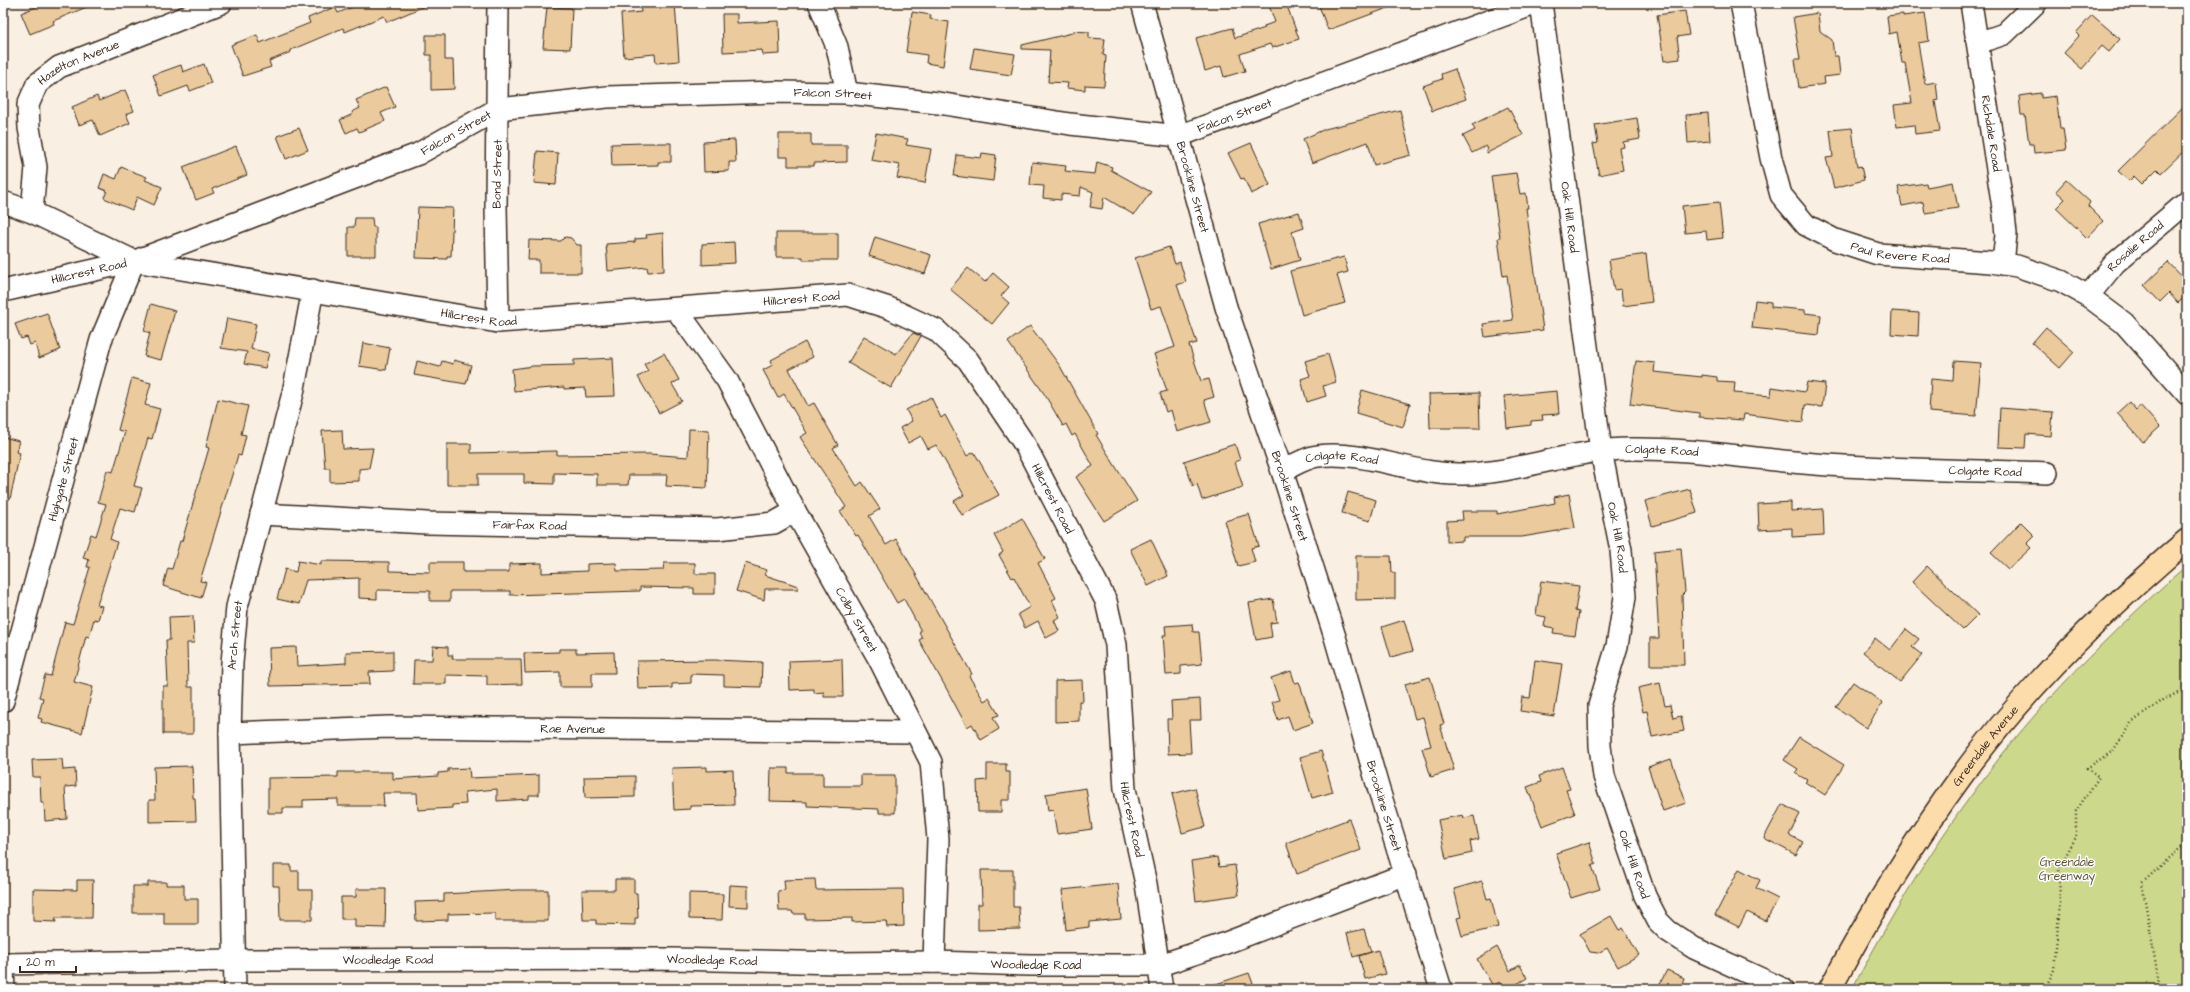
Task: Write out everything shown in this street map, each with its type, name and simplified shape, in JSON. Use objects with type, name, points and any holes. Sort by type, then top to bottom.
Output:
[{"type":"main road","name":"Greendale Avenue","points":[[1830,989],[1869,918],[1898,870],[1978,754],[2033,690],[2093,626],[2187,540]]},
{"type":"street","name":"Hazelton Avenue","points":[[32,212],[36,167],[29,128],[28,105],[38,84],[59,67],[221,3]]},
{"type":"street","name":"Bond Street","points":[[498,3],[496,206],[498,322]]},
{"type":"street","points":[[819,3],[837,46],[847,93]]},
{"type":"street","name":"Brookline Street","points":[[1142,3],[1226,307],[1282,470],[1335,637],[1440,989]]},
{"type":"street","name":"Falcon Street","points":[[134,261],[418,154],[498,109],[607,97],[775,92],[847,93],[938,103],[1070,124],[1179,136],[1537,3]]},
{"type":"street","name":"Oak Hill Road","points":[[1542,3],[1601,451],[1621,550],[1625,597],[1617,646],[1599,706],[1600,746],[1604,776],[1645,896],[1658,920],[1668,931],[1694,948],[1783,989]]},
{"type":"street","name":"Paul Revere Road","points":[[1741,3],[1771,158],[1781,195],[1806,225],[1835,240],[1878,254],[2003,264],[2054,278],[2088,296],[2124,323],[2187,394]]},
{"type":"street","name":"Richdale Road","points":[[1971,3],[2005,219],[2003,264]]},
{"type":"street","points":[[1978,43],[2004,34],[2036,3]]},
{"type":"street","points":[[3,202],[32,212],[134,261]]},
{"type":"street","name":"Rosalie Road","points":[[2088,296],[2115,263],[2187,202]]},
{"type":"street","name":"Hillcrest Road","points":[[3,291],[134,261],[313,290],[351,299],[498,322],[848,295],[889,308],[936,330],[968,360],[1025,445],[1106,601],[1116,645],[1125,789],[1146,884],[1160,965],[1162,989]]},
{"type":"street","name":"Highgate Street","points":[[3,701],[101,340],[134,261]]},
{"type":"street","name":"Arch Street","points":[[235,989],[230,733],[232,663],[237,607],[293,393],[313,290]]},
{"type":"street","name":"Colby Street","points":[[676,309],[727,380],[795,512],[879,659],[931,762],[938,839],[934,962]]},
{"type":"street","name":"Colgate Road","points":[[1282,470],[1316,456],[1338,456],[1385,462],[1426,470],[1464,474],[1504,469],[1563,456],[1627,449],[1684,450],[1816,464],[2048,473]]},
{"type":"street","name":"Fairfax Road","points":[[261,514],[426,523],[717,529],[774,524],[795,512]]},
{"type":"street","name":"Rae Avenue","points":[[230,733],[390,728],[915,732]]},
{"type":"street","name":"Woodledge Road","points":[[3,964],[234,960],[672,959],[838,963],[934,962],[1031,965],[1160,965],[1218,946],[1406,874]]},
{"type":"street","points":[[3,969],[4,989]]},
{"type":"path","points":[[2046,989],[2054,970],[2060,903],[2059,868],[2076,837],[2076,811],[2099,777],[2087,768],[2113,751],[2131,723],[2166,698],[2187,689]]},
{"type":"path","points":[[2160,989],[2142,883],[2187,842]]},
{"type":"green space","name":"Greendale Greenway","points":[[2187,565],[2187,989],[1852,989],[1895,912],[1926,862],[1942,837],[1999,758],[2075,671],[2130,617]]},
{"type":"building","points":[[34,3],[96,3],[53,21],[54,24],[30,34],[21,13],[36,7]]},
{"type":"building","points":[[362,3],[432,3],[387,22],[384,16],[345,32],[343,28],[269,61],[271,67],[243,76],[231,45],[257,35],[260,43],[310,23],[308,18],[335,7],[338,13]]},
{"type":"building","points":[[640,3],[675,3],[679,61],[656,63],[655,54],[624,57],[621,14],[641,12]]},
{"type":"building","points":[[1268,3],[1286,3],[1299,39],[1272,48],[1270,44],[1240,54],[1245,71],[1224,77],[1221,66],[1205,71],[1196,38],[1232,28],[1235,38],[1265,28],[1264,26],[1275,22]]},
{"type":"building","points":[[1318,3],[1396,3],[1396,5],[1328,30]]},
{"type":"building","points":[[547,7],[572,8],[570,49],[543,48]]},
{"type":"building","points":[[1685,11],[1689,35],[1677,37],[1680,59],[1664,61],[1657,15]]},
{"type":"building","points":[[912,12],[931,15],[930,19],[949,22],[943,66],[926,63],[927,55],[906,52]]},
{"type":"building","points":[[1818,13],[1820,31],[1832,40],[1834,56],[1838,56],[1840,75],[1824,77],[1825,84],[1799,88],[1795,59],[1800,59],[1793,17]]},
{"type":"building","points":[[1925,13],[1929,41],[1918,43],[1925,84],[1936,82],[1938,100],[1935,101],[1940,131],[1915,134],[1914,125],[1897,127],[1894,105],[1912,103],[1905,63],[1902,63],[1897,32],[1889,34],[1887,16],[1903,14],[1903,16]]},
{"type":"building","points":[[722,14],[737,14],[737,23],[779,21],[780,54],[763,55],[762,50],[723,52]]},
{"type":"building","points":[[2092,15],[2120,39],[2109,52],[2102,46],[2082,69],[2064,53],[2079,36],[2076,33]]},
{"type":"building","points":[[1073,31],[1089,32],[1089,38],[1105,39],[1103,55],[1106,56],[1104,86],[1085,85],[1085,90],[1067,88],[1068,83],[1048,82],[1050,50],[1022,49],[1022,45],[1072,33]]},
{"type":"building","points":[[426,35],[445,35],[445,60],[453,60],[454,89],[431,90],[431,55],[426,55]]},
{"type":"building","points":[[974,48],[1015,54],[1011,75],[970,69]]},
{"type":"building","points":[[204,64],[211,83],[190,91],[188,86],[161,96],[153,75],[181,65],[183,72]]},
{"type":"building","points":[[1455,69],[1466,99],[1432,111],[1423,86],[1442,79],[1441,74]]},
{"type":"building","points":[[386,87],[395,107],[381,113],[385,121],[359,132],[357,128],[346,133],[340,120],[353,114],[352,112],[360,108],[356,100]]},
{"type":"building","points":[[125,90],[134,111],[126,114],[130,123],[100,136],[93,120],[79,125],[72,107],[97,96],[99,101]]},
{"type":"building","points":[[2041,93],[2041,98],[2056,96],[2060,128],[2063,128],[2066,150],[2034,153],[2033,144],[2029,144],[2025,115],[2021,115],[2019,96]]},
{"type":"building","points":[[2187,103],[2187,148],[2161,173],[2157,169],[2142,184],[2134,176],[2129,181],[2118,171]]},
{"type":"building","points":[[1508,107],[1523,135],[1487,153],[1486,146],[1472,153],[1463,136],[1475,130],[1472,125]]},
{"type":"building","points":[[1400,110],[1411,155],[1374,165],[1368,142],[1312,163],[1303,139],[1325,129]]},
{"type":"building","points":[[1708,113],[1710,141],[1688,143],[1686,115]]},
{"type":"building","points":[[1637,118],[1640,139],[1623,142],[1624,147],[1619,148],[1623,170],[1599,175],[1593,144],[1598,143],[1595,125]]},
{"type":"building","points":[[299,128],[308,150],[286,159],[277,136]]},
{"type":"building","points":[[1852,128],[1857,167],[1861,166],[1864,180],[1834,188],[1826,158],[1833,157],[1830,130]]},
{"type":"building","points":[[876,133],[908,139],[906,145],[931,149],[925,183],[897,178],[900,165],[871,160]]},
{"type":"building","points":[[779,134],[811,134],[811,145],[847,145],[847,162],[814,163],[814,166],[788,166],[788,157],[779,157]]},
{"type":"building","points":[[735,140],[736,162],[729,162],[729,171],[704,172],[703,142]]},
{"type":"building","points":[[671,143],[671,162],[658,162],[658,165],[612,166],[611,144]]},
{"type":"building","points":[[1251,143],[1270,185],[1251,194],[1244,178],[1241,179],[1228,153]]},
{"type":"building","points":[[236,146],[247,175],[212,189],[214,193],[196,200],[183,167]]},
{"type":"building","points":[[537,151],[558,153],[556,185],[534,183]]},
{"type":"building","points":[[982,153],[996,155],[993,181],[954,176],[957,155],[981,158]]},
{"type":"building","points":[[1032,162],[1066,166],[1065,171],[1095,174],[1097,162],[1112,167],[1111,170],[1151,192],[1134,215],[1104,197],[1102,209],[1090,207],[1093,192],[1081,187],[1080,196],[1061,194],[1061,200],[1043,198],[1044,186],[1030,185]]},
{"type":"building","points":[[121,167],[147,177],[145,180],[162,187],[154,205],[137,197],[132,210],[104,198],[107,191],[99,188],[104,174],[116,179]]},
{"type":"building","points":[[1516,173],[1520,194],[1526,193],[1528,208],[1526,208],[1543,330],[1485,337],[1483,324],[1513,320],[1507,275],[1503,276],[1498,238],[1500,237],[1491,176]]},
{"type":"building","points":[[2066,180],[2090,202],[2088,206],[2103,221],[2087,238],[2056,208],[2065,199],[2056,191]]},
{"type":"building","points":[[1953,182],[1958,208],[1925,213],[1923,202],[1902,206],[1898,187],[1926,183],[1927,187]]},
{"type":"building","points":[[1719,202],[1723,238],[1707,240],[1706,231],[1685,233],[1682,206]]},
{"type":"building","points":[[418,207],[453,208],[451,256],[447,256],[447,259],[416,258]]},
{"type":"building","points":[[1299,212],[1304,228],[1292,232],[1300,260],[1271,269],[1258,224]]},
{"type":"building","points":[[355,218],[372,218],[373,227],[376,227],[376,256],[348,256],[348,227],[354,227]]},
{"type":"building","points":[[663,233],[664,271],[648,272],[647,267],[608,271],[606,244],[635,242],[635,239],[647,238],[646,235]]},
{"type":"building","points":[[776,233],[838,233],[838,260],[803,260],[803,257],[776,257]]},
{"type":"building","points":[[565,237],[571,238],[577,245],[581,245],[581,273],[539,273],[539,260],[528,260],[529,240],[561,241]]},
{"type":"building","points":[[875,237],[931,255],[925,274],[869,256]]},
{"type":"building","points":[[734,242],[735,263],[702,265],[702,244]]},
{"type":"building","points":[[1169,247],[1175,264],[1180,262],[1186,282],[1177,285],[1197,343],[1189,345],[1201,381],[1209,379],[1214,397],[1204,400],[1211,422],[1177,432],[1171,410],[1166,412],[1160,393],[1167,391],[1154,354],[1175,347],[1161,306],[1151,309],[1135,258]]},
{"type":"building","points":[[1646,254],[1652,302],[1623,306],[1621,289],[1614,290],[1609,260]]},
{"type":"building","points":[[1344,257],[1348,272],[1337,275],[1345,303],[1302,315],[1290,271]]},
{"type":"building","points":[[2168,262],[2187,282],[2187,295],[2178,303],[2169,293],[2160,302],[2144,285]]},
{"type":"building","points":[[968,268],[985,282],[993,273],[1009,287],[1001,296],[1009,303],[992,324],[950,289]]},
{"type":"building","points":[[1755,300],[1771,302],[1771,307],[1805,310],[1805,313],[1821,315],[1819,335],[1752,328]]},
{"type":"building","points":[[151,304],[175,311],[161,360],[144,356],[150,333],[144,331]]},
{"type":"building","points":[[1892,311],[1919,313],[1918,336],[1891,334]]},
{"type":"building","points":[[47,313],[60,350],[39,358],[35,343],[30,345],[27,337],[21,339],[15,324]]},
{"type":"building","points":[[227,318],[256,324],[251,349],[269,353],[265,368],[244,364],[247,352],[221,348]]},
{"type":"building","points":[[1030,326],[1060,366],[1098,434],[1096,435],[1137,501],[1104,521],[1076,477],[1093,466],[1075,434],[1072,436],[1066,424],[1063,426],[1045,395],[1008,342]]},
{"type":"building","points":[[2046,327],[2074,352],[2060,368],[2032,343]]},
{"type":"building","points":[[913,333],[921,336],[891,388],[848,363],[864,336],[896,354]]},
{"type":"building","points":[[805,342],[813,357],[789,369],[808,406],[814,403],[838,445],[833,448],[857,486],[862,482],[880,509],[869,516],[886,545],[896,539],[972,674],[969,676],[984,701],[989,698],[999,715],[993,717],[999,729],[981,740],[972,724],[967,727],[919,640],[922,638],[919,632],[921,631],[904,599],[897,603],[858,535],[856,536],[840,511],[846,507],[800,437],[807,433],[784,394],[778,398],[763,370],[773,365],[771,360]]},
{"type":"building","points":[[363,343],[390,348],[386,370],[359,366]]},
{"type":"building","points":[[664,353],[679,380],[672,384],[682,401],[659,413],[638,377],[648,371],[644,364]]},
{"type":"building","points":[[1328,354],[1336,382],[1323,386],[1326,396],[1307,402],[1301,379],[1310,376],[1305,361]]},
{"type":"building","points":[[613,358],[615,396],[586,397],[585,388],[564,389],[564,387],[514,391],[512,369],[533,366],[574,365],[574,360]]},
{"type":"building","points":[[454,360],[471,365],[466,384],[414,375],[417,361],[440,367],[442,361],[453,364]]},
{"type":"building","points":[[1636,361],[1655,363],[1654,372],[1702,377],[1702,375],[1717,377],[1717,381],[1735,382],[1734,393],[1771,396],[1772,387],[1805,392],[1807,382],[1825,384],[1822,407],[1805,405],[1803,422],[1744,414],[1743,420],[1699,417],[1699,413],[1630,404]]},
{"type":"building","points":[[1954,361],[1981,363],[1976,416],[1929,412],[1931,379],[1953,381]]},
{"type":"building","points":[[132,378],[151,383],[145,405],[160,409],[152,439],[148,438],[134,486],[142,488],[135,512],[120,508],[110,539],[117,542],[97,605],[102,606],[98,620],[94,619],[89,637],[86,636],[74,682],[93,687],[82,733],[41,722],[42,719],[38,718],[43,698],[39,697],[45,675],[51,676],[65,622],[73,624],[90,567],[87,567],[89,560],[83,558],[91,534],[96,536],[106,504],[98,502],[107,470],[113,472],[125,432],[118,430]]},
{"type":"building","points":[[1362,390],[1410,404],[1403,427],[1356,413]]},
{"type":"building","points":[[1557,391],[1559,414],[1542,415],[1543,420],[1531,421],[1531,425],[1507,428],[1504,396]]},
{"type":"building","points":[[1479,393],[1480,428],[1430,428],[1429,394]]},
{"type":"building","points":[[931,397],[941,418],[945,415],[967,456],[974,452],[999,495],[962,515],[954,501],[964,495],[936,445],[928,449],[921,436],[908,443],[900,428],[912,421],[906,410]]},
{"type":"building","points":[[218,399],[248,406],[241,434],[246,435],[241,456],[238,455],[200,581],[206,582],[201,598],[163,586],[168,568],[172,569],[180,541],[182,541],[209,448],[206,447]]},
{"type":"building","points":[[2129,402],[2136,410],[2140,405],[2160,427],[2143,442],[2117,413]]},
{"type":"building","points":[[2000,408],[2053,412],[2051,436],[2026,434],[2025,448],[1998,447]]},
{"type":"building","points":[[689,429],[709,430],[707,488],[666,486],[667,475],[629,475],[628,485],[597,485],[597,474],[554,473],[554,484],[524,483],[524,474],[478,474],[478,485],[447,485],[447,444],[471,444],[471,453],[557,451],[557,455],[649,454],[688,457]]},
{"type":"building","points":[[342,430],[343,449],[373,448],[369,468],[359,469],[359,481],[330,482],[330,468],[325,468],[322,431]]},
{"type":"building","points":[[3,437],[19,441],[16,452],[20,453],[10,499],[3,499]]},
{"type":"building","points":[[1235,444],[1240,460],[1235,462],[1243,487],[1202,500],[1197,484],[1193,486],[1184,461]]},
{"type":"building","points":[[1690,489],[1697,513],[1652,526],[1645,501]]},
{"type":"building","points":[[1348,492],[1376,500],[1370,521],[1342,513]]},
{"type":"building","points":[[1569,494],[1575,528],[1522,537],[1463,537],[1463,541],[1447,542],[1447,521],[1463,520],[1462,511],[1497,511],[1497,514],[1555,503],[1554,497]]},
{"type":"building","points":[[1791,502],[1791,511],[1823,509],[1824,535],[1792,537],[1792,528],[1759,530],[1758,504]]},
{"type":"building","points":[[1249,514],[1259,546],[1251,548],[1255,562],[1238,566],[1225,521]]},
{"type":"building","points":[[1022,518],[1045,559],[1038,563],[1056,598],[1052,600],[1060,617],[1054,620],[1059,631],[1046,638],[1038,621],[1025,628],[1018,614],[1030,607],[1014,577],[1012,578],[999,555],[1003,552],[994,535]]},
{"type":"building","points":[[2021,522],[2035,536],[2027,544],[2031,548],[2008,569],[1991,553]]},
{"type":"building","points":[[1151,539],[1168,576],[1148,586],[1130,549]]},
{"type":"building","points":[[1681,548],[1685,592],[1682,595],[1684,665],[1650,665],[1650,638],[1659,638],[1654,551]]},
{"type":"building","points":[[1356,556],[1391,556],[1392,573],[1395,573],[1395,599],[1356,600]]},
{"type":"building","points":[[298,561],[321,565],[321,561],[389,562],[389,571],[430,572],[430,562],[463,562],[463,572],[509,572],[509,564],[542,563],[542,573],[587,571],[587,564],[616,563],[617,571],[663,570],[664,563],[695,563],[695,574],[715,574],[715,594],[694,594],[694,588],[640,587],[640,591],[510,595],[510,591],[450,591],[450,601],[430,601],[430,591],[377,590],[377,599],[359,598],[359,578],[306,580],[299,604],[277,599],[285,569],[296,572]]},
{"type":"building","points":[[745,563],[767,570],[765,575],[798,586],[798,589],[765,589],[764,600],[736,591]]},
{"type":"building","points":[[1927,566],[1978,615],[1963,630],[1912,582]]},
{"type":"building","points":[[1541,581],[1579,586],[1575,611],[1579,612],[1575,636],[1553,633],[1554,628],[1544,626],[1546,617],[1536,615]]},
{"type":"building","points":[[1273,599],[1277,622],[1270,623],[1272,637],[1256,640],[1249,603]]},
{"type":"building","points":[[193,616],[194,643],[187,643],[188,687],[193,687],[193,734],[163,734],[163,686],[168,686],[166,640],[170,640],[169,617]]},
{"type":"building","points":[[1404,620],[1413,651],[1391,657],[1382,627]]},
{"type":"building","points":[[1192,624],[1193,632],[1199,632],[1202,664],[1181,666],[1181,674],[1166,675],[1163,635],[1166,635],[1165,626]]},
{"type":"building","points":[[1906,629],[1919,639],[1912,647],[1922,655],[1900,682],[1863,652],[1875,638],[1890,650]]},
{"type":"building","points":[[433,646],[448,647],[448,655],[453,655],[452,659],[521,659],[522,684],[487,685],[487,676],[446,675],[446,684],[413,684],[414,660],[432,660]]},
{"type":"building","points":[[296,647],[297,666],[346,663],[346,652],[393,651],[393,671],[369,672],[370,684],[270,686],[269,648]]},
{"type":"building","points":[[559,649],[576,649],[576,653],[614,652],[615,673],[592,673],[592,687],[560,687],[560,672],[525,673],[524,653],[559,652]]},
{"type":"building","points":[[842,659],[843,697],[824,697],[824,692],[814,693],[814,689],[790,690],[789,661]]},
{"type":"building","points":[[714,660],[762,662],[761,687],[724,686],[724,675],[691,674],[691,683],[672,684],[672,688],[638,689],[637,661]]},
{"type":"building","points":[[1535,660],[1562,664],[1554,716],[1520,711],[1522,697],[1530,698]]},
{"type":"building","points":[[1291,671],[1295,683],[1299,682],[1313,723],[1293,730],[1288,716],[1278,720],[1272,702],[1279,700],[1271,678]]},
{"type":"building","points":[[1430,677],[1444,724],[1440,725],[1454,770],[1431,777],[1422,748],[1431,746],[1423,717],[1415,719],[1405,684]]},
{"type":"building","points":[[1082,680],[1083,701],[1079,701],[1079,721],[1055,722],[1055,681]]},
{"type":"building","points":[[1853,682],[1883,703],[1866,728],[1836,707]]},
{"type":"building","points":[[1660,683],[1665,706],[1670,705],[1673,718],[1681,716],[1684,731],[1652,737],[1647,711],[1643,712],[1638,688]]},
{"type":"building","points":[[1200,699],[1201,720],[1189,720],[1191,753],[1168,754],[1167,719],[1172,719],[1171,701]]},
{"type":"building","points":[[1799,737],[1844,765],[1825,795],[1805,782],[1807,780],[1795,773],[1798,769],[1784,760]]},
{"type":"building","points":[[1321,751],[1333,792],[1312,798],[1300,757]]},
{"type":"building","points":[[62,759],[63,770],[75,769],[76,786],[65,787],[67,819],[45,821],[44,803],[41,803],[40,777],[33,777],[32,760]]},
{"type":"building","points":[[1671,759],[1686,803],[1663,811],[1648,767]]},
{"type":"building","points":[[987,764],[1006,764],[1006,772],[1010,772],[1010,800],[1001,800],[1001,812],[978,812],[977,781],[987,780]]},
{"type":"building","points":[[192,766],[193,798],[195,798],[196,821],[149,822],[149,800],[155,800],[154,767]]},
{"type":"building","points":[[707,767],[707,771],[733,770],[734,805],[690,806],[690,809],[674,810],[672,768]]},
{"type":"building","points":[[1562,767],[1570,789],[1566,790],[1575,814],[1542,826],[1527,787],[1541,782],[1539,776]]},
{"type":"building","points":[[469,768],[470,778],[539,775],[539,795],[529,795],[529,799],[497,801],[497,789],[465,792],[466,804],[452,805],[452,808],[418,810],[417,793],[383,793],[384,806],[338,806],[338,799],[303,800],[303,808],[283,808],[283,813],[268,813],[268,778],[338,777],[338,772],[393,772],[393,779],[438,776],[438,773],[448,772],[448,769]]},
{"type":"building","points":[[771,768],[788,768],[788,773],[823,773],[823,786],[861,786],[861,775],[895,775],[895,813],[879,813],[879,809],[807,806],[807,802],[770,801]]},
{"type":"building","points":[[635,776],[635,797],[585,798],[584,777]]},
{"type":"building","points":[[1086,788],[1092,829],[1057,834],[1053,810],[1048,811],[1046,794]]},
{"type":"building","points":[[1195,788],[1205,827],[1182,833],[1172,794]]},
{"type":"building","points":[[1782,804],[1800,814],[1789,835],[1803,842],[1796,855],[1764,838]]},
{"type":"building","points":[[1463,815],[1464,818],[1474,816],[1479,839],[1470,841],[1472,853],[1446,859],[1438,820]]},
{"type":"building","points":[[1349,819],[1361,850],[1297,874],[1286,843]]},
{"type":"building","points":[[1589,842],[1596,864],[1592,866],[1600,889],[1571,898],[1556,853]]},
{"type":"building","points":[[1217,857],[1219,867],[1235,865],[1239,895],[1196,901],[1191,861]]},
{"type":"building","points":[[273,865],[291,865],[291,871],[299,871],[299,890],[312,890],[312,920],[280,920],[279,886],[273,886]]},
{"type":"building","points":[[1739,869],[1760,880],[1756,888],[1778,899],[1766,921],[1747,912],[1739,927],[1715,915]]},
{"type":"building","points":[[981,870],[1013,870],[1013,907],[1019,907],[1020,929],[978,930],[978,904],[982,904]]},
{"type":"building","points":[[615,879],[634,879],[634,893],[637,893],[638,918],[635,918],[635,925],[596,924],[596,920],[583,920],[582,890],[615,890]]},
{"type":"building","points":[[815,879],[816,890],[903,889],[904,926],[887,927],[886,921],[852,922],[852,918],[805,919],[805,914],[793,914],[792,911],[779,911],[778,891],[785,890],[784,880]]},
{"type":"building","points":[[77,880],[93,880],[92,918],[55,918],[56,922],[33,921],[33,889],[77,890]]},
{"type":"building","points":[[1482,881],[1487,899],[1491,898],[1498,927],[1462,936],[1457,918],[1461,917],[1454,889]]},
{"type":"building","points":[[148,882],[166,882],[166,885],[184,885],[184,899],[198,899],[198,924],[164,924],[164,913],[133,913],[133,886],[148,886]]},
{"type":"building","points":[[1118,884],[1121,919],[1089,922],[1089,927],[1066,930],[1062,890]]},
{"type":"building","points":[[730,885],[748,886],[748,907],[729,906]]},
{"type":"building","points":[[356,889],[386,889],[385,928],[355,927],[355,919],[341,919],[341,897],[356,897]]},
{"type":"building","points":[[548,890],[548,921],[495,921],[495,913],[448,914],[448,920],[416,921],[415,902],[444,901],[444,894]]},
{"type":"building","points":[[689,893],[723,894],[722,920],[689,919]]},
{"type":"building","points":[[1611,916],[1619,930],[1623,928],[1639,955],[1618,967],[1607,948],[1598,953],[1590,952],[1580,934]]},
{"type":"building","points":[[1364,929],[1371,952],[1353,957],[1347,933]]},
{"type":"building","points":[[1497,947],[1510,971],[1520,965],[1527,978],[1508,989],[1503,989],[1499,982],[1493,986],[1477,959]]},
{"type":"building","points":[[1378,950],[1385,974],[1365,979],[1359,956]]},
{"type":"building","points":[[1667,970],[1684,978],[1680,989],[1657,989]]},
{"type":"building","points":[[1249,973],[1255,989],[1210,989],[1210,986]]}]
